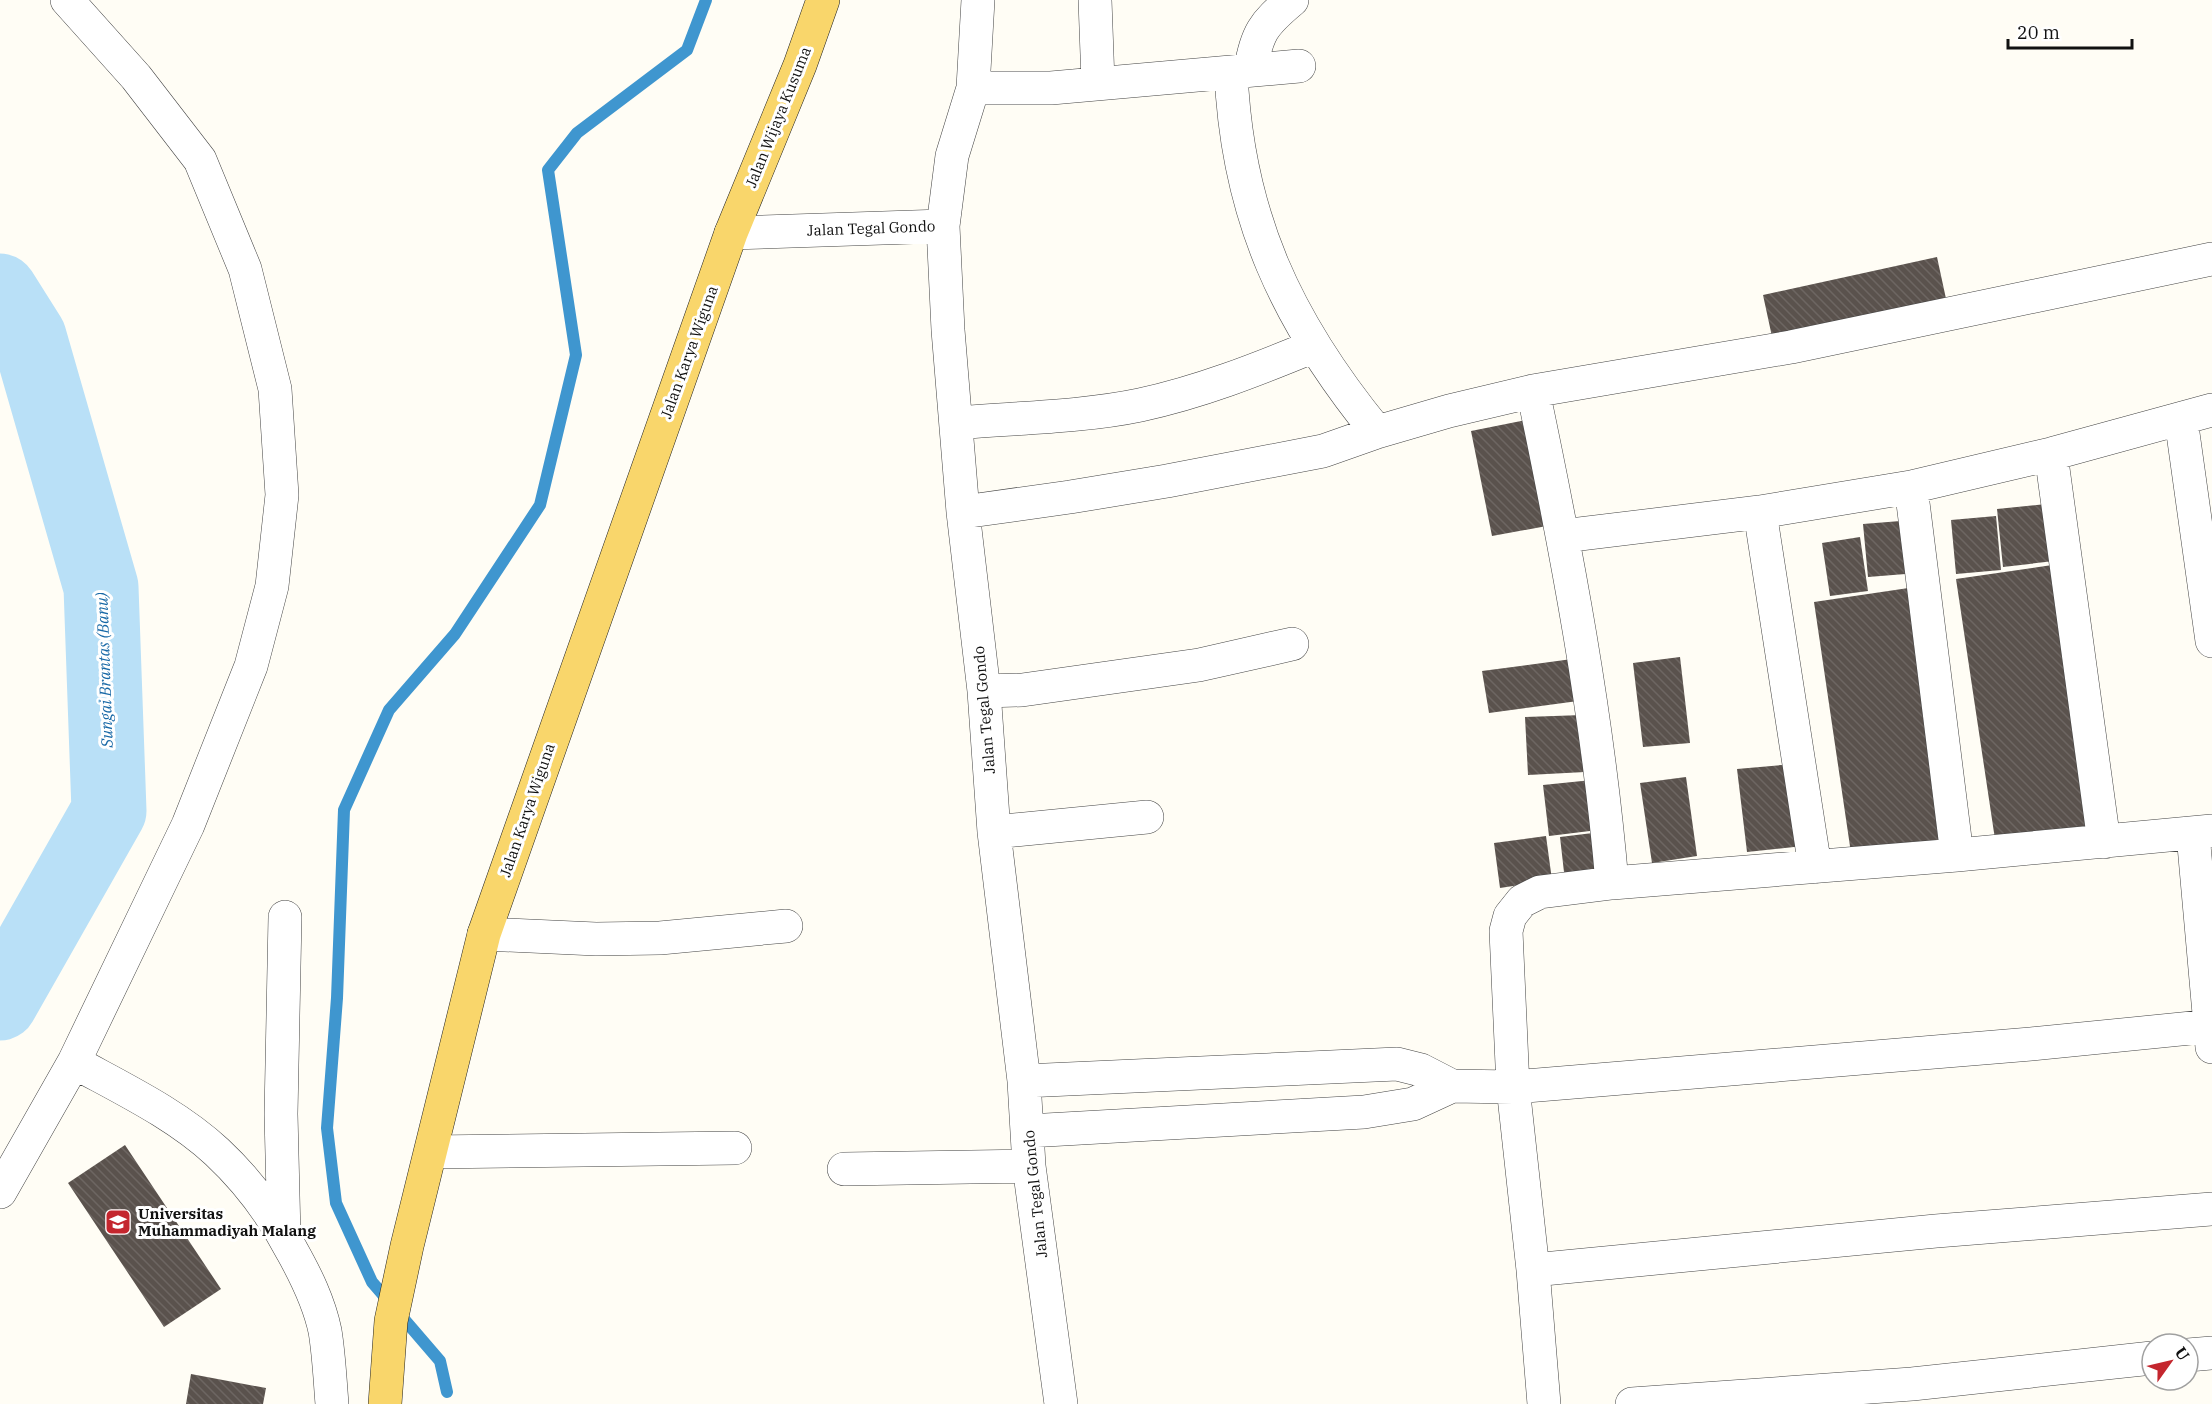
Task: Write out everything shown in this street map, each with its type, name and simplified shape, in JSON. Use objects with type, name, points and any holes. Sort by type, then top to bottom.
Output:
[{"type":"main road","name":"Jalan Wijaya Kusuma","points":[[731,233],[800,65],[823,0]]},
{"type":"main road","name":"Jalan Karya Wiguna","points":[[385,1404],[391,1321],[484,934],[731,233]]},
{"type":"street","points":[[0,1192],[74,1062],[188,825],[251,666],[272,586],[282,495],[275,389],[245,268],[200,160],[136,76],[67,0]]},
{"type":"street","points":[[943,226],[952,156],[973,88],[978,0]]},
{"type":"street","points":[[1095,0],[1098,82]]},
{"type":"street","points":[[1227,72],[1256,42],[1262,29],[1272,17],[1292,0]]},
{"type":"street","points":[[973,88],[1051,88],[1098,82],[1299,66]]},
{"type":"street","points":[[1227,72],[1242,171],[1257,228],[1282,285],[1314,346],[1345,392],[1377,432]]},
{"type":"street","name":"Jalan Tegal Gondo","points":[[731,233],[943,226],[963,512],[984,691],[994,832],[1024,1081],[1029,1166],[1061,1404]]},
{"type":"street","points":[[963,512],[1070,497],[1323,451],[1449,411],[1533,391],[1791,347],[2212,259]]},
{"type":"street","points":[[956,423],[1137,406],[1193,393],[1314,346]]},
{"type":"street","points":[[1533,391],[1563,536],[1588,681],[1612,883]]},
{"type":"street","points":[[1563,536],[1760,512],[1911,487],[2051,454],[2197,415],[2212,641]]},
{"type":"street","points":[[2051,454],[2104,842]]},
{"type":"street","points":[[1911,487],[1957,855]]},
{"type":"street","points":[[1760,512],[1815,867]]},
{"type":"street","points":[[984,691],[1022,690],[1199,665],[1292,644]]},
{"type":"street","points":[[994,832],[1147,817]]},
{"type":"street","points":[[1028,1131],[1364,1112],[1413,1104],[1452,1086],[1513,1087],[2031,1044],[2212,1034],[2202,832],[1957,855],[1612,883],[1540,892],[1522,901],[1510,916],[1506,931],[1513,1087],[1545,1404]]},
{"type":"street","points":[[284,1236],[281,1114],[285,917]]},
{"type":"street","points":[[484,934],[596,939],[660,938],[786,926]]},
{"type":"street","points":[[74,1062],[148,1102],[180,1124],[217,1152],[253,1191],[284,1236],[309,1281],[325,1330],[332,1404]]},
{"type":"street","points":[[1024,1081],[1397,1064],[1421,1070],[1452,1086]]},
{"type":"street","points":[[431,1152],[735,1148]]},
{"type":"street","points":[[844,1169],[1029,1166]]},
{"type":"street","points":[[1533,1270],[1936,1231],[2212,1209]]},
{"type":"street","points":[[1632,1404],[1912,1384],[2140,1359]]},
{"type":"building","points":[[1937,257],[1948,308],[1774,346],[1763,295]]},
{"type":"building","points":[[1531,419],[1552,525],[1492,536],[1471,431]]},
{"type":"building","points":[[2056,503],[2063,560],[2003,567],[1997,509]]},
{"type":"building","points":[[1996,516],[2001,570],[1956,574],[1951,520]]},
{"type":"building","points":[[1913,520],[1918,573],[1868,577],[1863,524]]},
{"type":"building","points":[[1860,537],[1868,591],[1830,596],[1822,543]]},
{"type":"building","points":[[2059,564],[2100,830],[1996,846],[1956,579]]},
{"type":"building","points":[[1922,586],[1953,839],[1851,853],[1814,602]]},
{"type":"building","points":[[1680,657],[1690,743],[1643,747],[1633,663]]},
{"type":"building","points":[[1572,659],[1578,701],[1489,713],[1482,671]]},
{"type":"building","points":[[1583,715],[1585,772],[1528,775],[1525,717]]},
{"type":"building","points":[[1793,764],[1803,846],[1747,852],[1737,769]]},
{"type":"building","points":[[1686,777],[1697,856],[1652,863],[1640,783]]},
{"type":"building","points":[[1592,780],[1598,830],[1549,836],[1543,785]]},
{"type":"building","points":[[1601,832],[1607,877],[1565,881],[1560,837]]},
{"type":"building","points":[[1546,836],[1552,880],[1500,888],[1494,843]]},
{"type":"building","points":[[125,1145],[221,1289],[164,1327],[68,1183]]},
{"type":"building","points":[[191,1374],[266,1388],[263,1404],[186,1404]]},
{"type":"waterway","points":[[447,1392],[440,1361],[372,1282],[336,1203],[327,1128],[337,998],[344,810],[389,710],[455,634],[540,505],[576,355],[548,170],[577,133],[687,50],[706,0]]},
{"type":"waterway","name":"Sungai Brantas (Banu)","points":[[0,291],[29,337],[101,587],[109,811],[0,1003]]},
{"type":"place","name":"Universitas Muhammadiyah Malang","points":[[118,1222]]}]
